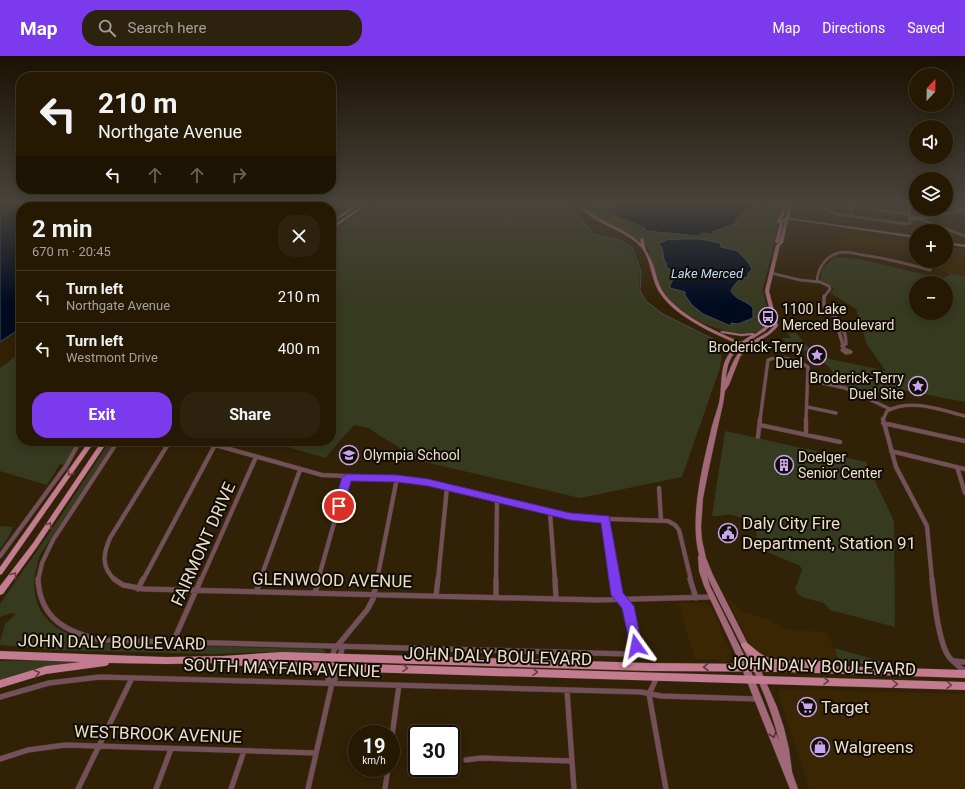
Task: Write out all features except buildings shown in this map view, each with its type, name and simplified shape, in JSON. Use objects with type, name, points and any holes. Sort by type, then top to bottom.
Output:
[{"type":"main road","points":[[629,237],[644,249]]},
{"type":"main road","points":[[777,237],[777,244]]},
{"type":"main road","points":[[778,237],[767,292],[776,326],[773,330],[746,346],[736,359],[729,381],[724,390],[708,460],[699,511],[698,532],[703,574],[712,597],[745,667],[794,789]]},
{"type":"main road","points":[[777,244],[781,243],[782,237]]},
{"type":"main road","points":[[642,239],[644,249],[666,301],[681,313],[746,346]]},
{"type":"main road","points":[[953,243],[965,245]]},
{"type":"main road","points":[[724,390],[723,377],[727,361],[734,351],[741,344],[768,327],[774,320]]},
{"type":"main road","points":[[708,327],[734,335],[746,335],[760,332]]},
{"type":"main road","points":[[0,572],[88,446]]},
{"type":"main road","points":[[0,592],[35,545],[102,446]]},
{"type":"main road","points":[[701,554],[713,582],[761,679],[773,709],[786,753],[788,771]]},
{"type":"main road","points":[[712,597],[714,593],[713,582]]},
{"type":"main road","points":[[712,597],[724,604]]},
{"type":"main road","points":[[745,646],[755,656],[770,663],[820,664],[838,670]]},
{"type":"main road","points":[[0,651],[26,656]]},
{"type":"main road","name":"JOHN DALY BOULEVARD","points":[[0,655],[121,660],[222,660],[264,656],[650,667],[756,667],[965,673]]},
{"type":"main road","points":[[0,684],[52,669],[121,660]]},
{"type":"main road","name":"JOHN DALY BOULEVARD","points":[[222,660],[252,664],[334,667],[576,673],[658,677],[965,686]]},
{"type":"street","points":[[817,282],[818,269],[825,261],[831,256],[844,252],[885,258],[930,270]]},
{"type":"street","points":[[771,273],[826,284],[830,287],[824,296],[824,307],[839,320],[846,338],[846,344],[843,347],[835,317]]},
{"type":"street","points":[[758,437],[768,360],[777,358],[806,365],[809,368],[806,435]]},
{"type":"street","points":[[808,380],[845,388],[890,409]]},
{"type":"street","points":[[965,416],[915,405],[900,406],[890,409],[884,415],[883,422],[896,467],[926,526],[936,615],[944,647],[965,673]]},
{"type":"street","points":[[807,406],[836,413]]},
{"type":"street","points":[[883,422],[965,441]]},
{"type":"street","points":[[760,425],[840,442]]},
{"type":"street","points":[[0,556],[14,540],[66,466],[77,446]]},
{"type":"street","points":[[115,446],[48,548],[39,571],[38,588],[40,596],[45,611],[52,619],[78,634],[101,640],[338,645],[628,654],[635,651],[636,646],[628,606],[617,595],[606,519]]},
{"type":"street","name":"GLENWOOD AVENUE","points":[[167,446],[110,538],[104,551],[103,562],[109,576],[119,584],[138,589],[556,599],[622,600],[712,597]]},
{"type":"street","points":[[138,589],[214,446]]},
{"type":"street","points":[[218,446],[322,475],[397,478],[421,481],[580,518],[662,520],[672,523],[679,530],[686,569],[696,598]]},
{"type":"street","points":[[891,452],[965,469]]},
{"type":"street","name":"FAIRMONT DRIVE","points":[[173,642],[256,457]]},
{"type":"street","points":[[957,467],[965,493]]},
{"type":"street","points":[[256,592],[300,470]]},
{"type":"street","points":[[315,593],[347,477]]},
{"type":"street","points":[[338,645],[350,628],[367,610],[374,594],[397,478]]},
{"type":"street","points":[[436,596],[447,487]]},
{"type":"street","points":[[659,488],[662,520]]},
{"type":"street","points":[[496,597],[497,499]]},
{"type":"street","points":[[550,512],[556,599]]},
{"type":"street","points":[[308,789],[332,684],[328,679],[334,667],[336,658],[342,650],[338,645]]},
{"type":"street","points":[[954,661],[965,662]]},
{"type":"street","name":"SOUTH MAYFAIR AVENUE","points":[[0,697],[30,687],[66,679],[100,677],[567,690],[649,694],[661,696],[758,699]]},
{"type":"street","points":[[658,677],[649,694],[666,789]]},
{"type":"street","points":[[78,789],[132,678]]},
{"type":"street","points":[[393,725],[399,685]]},
{"type":"street","points":[[567,690],[574,789]]},
{"type":"street","name":"WESTBROOK AVENUE","points":[[0,759],[42,747],[65,745],[316,752]]},
{"type":"street","points":[[156,789],[171,748]]},
{"type":"street","points":[[231,789],[244,751]]},
{"type":"street","points":[[466,760],[481,758],[572,761]]},
{"type":"street","points":[[385,789],[387,777]]},
{"type":"shaded area","points":[[840,237],[883,237],[909,241],[909,256],[840,244]]},
{"type":"shaded area","points":[[953,248],[965,249],[965,276],[951,274],[939,268],[953,268]]},
{"type":"shaded area","points":[[724,593],[742,612],[772,621],[785,629],[827,632],[839,661],[768,658],[753,649]]},
{"type":"shaded area","points":[[678,603],[705,603],[711,606],[731,652],[730,660],[725,662],[713,659],[695,660]]},
{"type":"shaded area","points":[[780,689],[965,694],[965,789],[809,789],[778,692]]},
{"type":"green space","points":[[336,237],[606,237],[621,241],[630,246],[640,272],[639,289],[645,300],[663,314],[717,342],[722,356],[720,368],[682,477],[580,498],[420,461],[368,428],[354,425],[336,445]]},
{"type":"green space","points":[[631,237],[775,237],[763,288],[770,321],[768,325],[759,331],[749,333],[725,331],[701,322],[680,310],[667,298],[657,278],[648,250],[644,245]]},
{"type":"green space","points":[[834,257],[859,259],[930,276],[909,276],[909,320],[953,320],[953,276],[948,276],[951,274],[965,276],[965,402],[903,390],[884,391],[865,395],[837,384],[834,374],[825,363],[812,355],[886,371],[867,345],[856,309],[830,293],[834,289],[827,283],[820,281],[822,269]]},
{"type":"green space","points":[[787,333],[796,333],[811,350],[802,351],[799,348],[790,348],[782,338],[791,338]]},
{"type":"green space","points":[[16,356],[16,446],[77,446],[66,466],[60,464],[47,485],[0,471],[0,368]]},
{"type":"green space","points":[[725,431],[866,462],[894,521],[895,627],[830,610],[824,603],[802,597],[795,589],[802,570],[800,566],[758,548],[756,530],[742,519],[730,515],[712,516]]},
{"type":"green space","points":[[107,446],[113,446],[40,555],[35,575],[35,592],[38,606],[46,618],[56,627],[70,634],[86,640],[105,644],[322,649],[326,651],[322,654],[268,652],[212,654],[54,650],[0,645],[5,624],[16,614],[11,613],[0,617],[0,604]]},
{"type":"green space","points":[[284,446],[336,446],[325,458]]},
{"type":"green space","points":[[0,526],[13,527],[0,549]]},
{"type":"green space","points":[[834,648],[881,661],[880,666],[839,661]]},
{"type":"green space","points":[[96,660],[0,682],[0,661]]},
{"type":"water","points":[[0,237],[16,237],[16,331],[0,342]]},
{"type":"water","name":"Lake Merced","points":[[669,239],[700,239],[720,243],[721,247],[738,251],[748,262],[752,270],[748,273],[748,277],[742,278],[738,281],[731,291],[736,297],[751,305],[753,308],[753,318],[738,324],[731,323],[731,326],[703,314],[692,305],[685,295],[685,292],[670,288],[673,279],[670,270],[666,266],[667,264],[664,260],[662,247],[658,244]]},
{"type":"waterway","points":[[606,237],[622,241],[632,247],[641,272],[640,291],[647,302],[663,314],[715,340],[719,344]]},
{"type":"waterway","points":[[863,663],[861,662],[862,660],[867,660]]},
{"type":"place","name":"1100 Lake Merced Boulevard","points":[[768,317]]},
{"type":"place","name":"Broderick-Terry Duel","points":[[817,355]]},
{"type":"place","name":"Broderick-Terry Duel Site","points":[[918,386]]},
{"type":"place","name":"Olympia School","points":[[349,455]]},
{"type":"place","name":"Doelger Senior Center","points":[[784,465]]},
{"type":"place","name":"Daly City Fire Department, Station 91","points":[[728,533]]},
{"type":"place","name":"Target","points":[[807,707]]},
{"type":"place","name":"Walgreens","points":[[820,747]]},
{"type":"route","points":[[339,506],[347,477],[397,478],[428,482],[570,517],[606,519],[617,595],[628,606],[636,646]]}]
